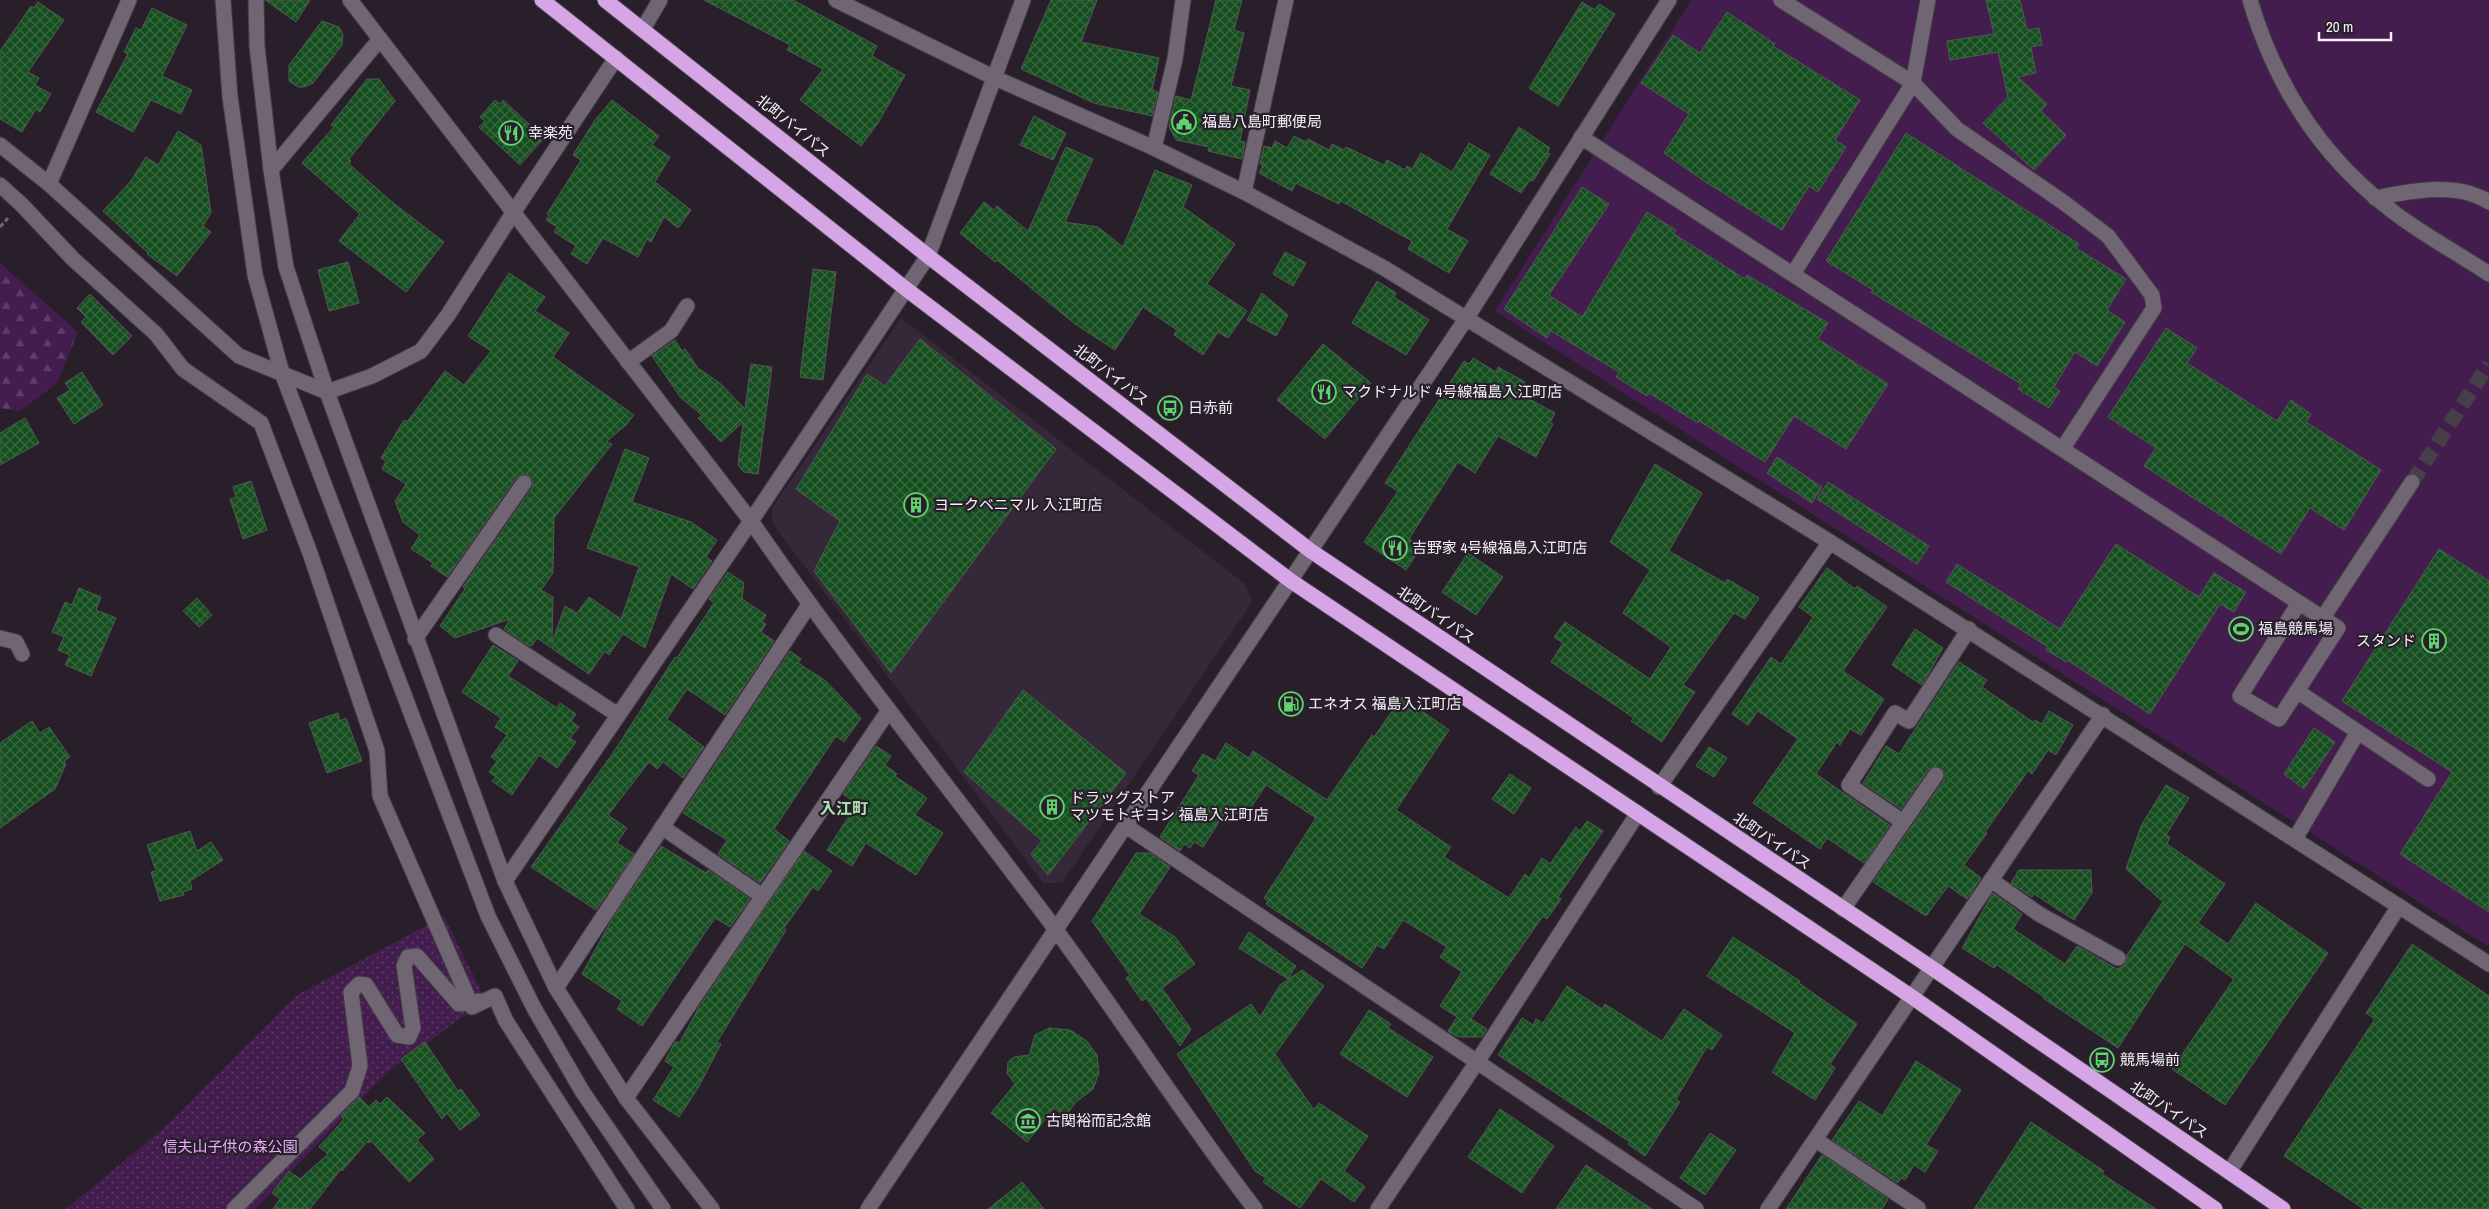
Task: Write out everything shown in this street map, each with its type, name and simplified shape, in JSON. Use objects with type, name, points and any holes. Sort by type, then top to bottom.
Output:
[{"type":"highway","points":[[542,0],[906,290],[1291,581],[1912,997],[2212,1208]]},
{"type":"highway","name":"北町バイパス","points":[[606,0],[928,256],[1311,551],[1659,787],[1932,968],[2283,1209]]},
{"type":"street","points":[[49,184],[129,0]]},
{"type":"street","points":[[223,0],[230,97],[255,276],[282,373],[488,916],[534,1008],[582,1091],[664,1209]]},
{"type":"street","points":[[256,0],[257,46],[271,170],[286,267],[327,392],[415,639],[505,881],[556,988],[626,1098],[712,1209]]},
{"type":"street","points":[[350,0],[751,521],[809,605],[1054,928],[1218,1162],[1255,1209]]},
{"type":"street","points":[[643,29],[660,0]]},
{"type":"street","points":[[836,0],[995,78],[1154,148],[1244,192],[1384,268],[1969,629],[2489,964]]},
{"type":"street","points":[[505,881],[751,521],[928,256],[1023,0]]},
{"type":"street","points":[[1154,148],[1175,59],[1183,0]]},
{"type":"street","points":[[1244,192],[1286,0]]},
{"type":"street","points":[[868,1209],[1054,928],[1126,826],[1466,319],[1669,0]]},
{"type":"street","points":[[1781,0],[1913,83],[1957,129],[2064,202],[2108,236],[2152,295],[2154,308],[2063,448]]},
{"type":"street","points":[[1793,274],[1913,83],[1928,0]]},
{"type":"street","points":[[2250,0],[2271,62],[2301,115],[2327,149],[2375,198],[2403,219],[2489,274]]},
{"type":"street","points":[[271,170],[380,39]]},
{"type":"street","points":[[0,145],[49,184],[239,356],[327,392],[372,376],[421,351],[448,315],[616,58]]},
{"type":"street","points":[[1581,137],[2338,628],[2278,719],[2240,696],[2299,603]]},
{"type":"street","points":[[0,185],[21,204],[73,259],[156,334],[183,370],[261,423],[310,553],[377,751],[380,796],[472,1007],[495,996]]},
{"type":"street","points":[[2375,198],[2416,190],[2447,190],[2481,197],[2489,202]]},
{"type":"street","points":[[628,362],[671,331],[687,306]]},
{"type":"street","points":[[2322,619],[2412,482]]},
{"type":"street","points":[[415,639],[524,483]]},
{"type":"street","points":[[1659,787],[1830,542]]},
{"type":"street","points":[[556,988],[809,605]]},
{"type":"street","points":[[1903,822],[1849,785],[1896,713],[1909,721],[1969,629]]},
{"type":"street","points":[[496,635],[618,715]]},
{"type":"street","points":[[0,638],[16,642],[22,654]]},
{"type":"street","points":[[2297,691],[2428,779]]},
{"type":"street","points":[[626,1098],[889,710]]},
{"type":"street","points":[[1768,1209],[2103,715]]},
{"type":"street","points":[[2296,839],[2358,732]]},
{"type":"street","points":[[1843,909],[1936,775]]},
{"type":"street","points":[[1378,1209],[1478,1062],[1638,813]]},
{"type":"street","points":[[1126,826],[1696,1209]]},
{"type":"street","points":[[662,827],[762,896]]},
{"type":"street","points":[[1991,880],[2039,914],[2118,958]]},
{"type":"street","points":[[2229,1172],[2399,906]]},
{"type":"street","points":[[234,1209],[352,1091],[360,1066],[351,992],[359,984],[366,985],[397,1035],[409,1037],[413,1028],[404,966],[408,957],[417,956],[459,1004],[471,1004],[495,996]]},
{"type":"street","points":[[495,996],[506,1021],[627,1209]]},
{"type":"street","points":[[1816,1140],[1918,1208]]},
{"type":"shaded area","points":[[901,318],[1245,584],[1252,602],[1062,883],[1043,883],[772,523],[772,508]]},
{"type":"green space","name":"福島競馬場","points":[[1691,0],[2489,0],[2489,947],[1495,311]]},
{"type":"green space","points":[[0,263],[78,332],[57,383],[20,411],[0,408]]},
{"type":"green space","name":"信夫山子供の森公園","points":[[444,916],[489,1007],[464,1016],[386,1073],[255,1209],[66,1209],[164,1128],[297,995]]},
{"type":"building","points":[[265,0],[310,0],[296,22]]},
{"type":"building","points":[[704,0],[793,0],[877,46],[872,56],[905,75],[878,123],[861,146],[800,100],[823,69],[787,50],[790,45]]},
{"type":"building","points":[[1051,0],[1097,0],[1081,42],[1159,58],[1152,90],[1158,92],[1152,116],[1094,103],[1021,69]]},
{"type":"building","points":[[1216,0],[1242,0],[1234,30],[1244,33],[1231,86],[1250,90],[1240,141],[1245,142],[1242,159],[1208,151],[1209,147],[1176,140],[1169,127],[1176,96],[1191,100]]},
{"type":"building","points":[[1986,0],[2020,0],[2027,30],[2039,28],[2042,45],[2031,47],[2036,73],[2018,77],[2047,104],[2041,111],[2066,135],[2034,170],[1983,123],[2008,97],[1998,52],[1950,60],[1947,41],[1994,34]]},
{"type":"building","points":[[38,2],[64,20],[28,72],[39,78],[35,85],[51,94],[40,112],[36,109],[22,132],[0,119],[0,51],[31,6],[34,8]]},
{"type":"building","points":[[1582,2],[1595,10],[1599,4],[1615,14],[1558,106],[1529,88]]},
{"type":"building","points":[[152,8],[187,25],[162,76],[192,90],[181,114],[151,100],[133,132],[96,112],[128,54],[124,52],[136,28],[141,30]]},
{"type":"building","points":[[1727,12],[1775,44],[1773,46],[1860,100],[1835,140],[1846,147],[1818,192],[1809,186],[1782,230],[1701,179],[1664,153],[1689,114],[1641,83],[1673,35],[1700,53]]},
{"type":"building","points":[[322,21],[339,27],[343,35],[342,45],[313,83],[304,87],[298,87],[289,81],[289,65]]},
{"type":"building","points":[[367,79],[379,79],[395,101],[349,159],[351,161],[349,164],[392,202],[444,242],[406,292],[339,241],[360,214],[302,163],[334,127],[331,125]]},
{"type":"building","name":"幸楽苑","points":[[495,100],[500,104],[503,100],[544,138],[520,165],[479,127],[485,121],[480,117]]},
{"type":"building","points":[[612,100],[659,136],[652,145],[670,157],[655,182],[691,210],[678,228],[664,217],[651,242],[647,239],[638,257],[603,238],[587,264],[571,254],[576,246],[554,232],[557,227],[546,220],[549,216],[547,214],[581,160],[573,155],[595,120]]},
{"type":"building","points":[[1034,116],[1066,133],[1053,160],[1020,145]]},
{"type":"building","points":[[1519,127],[1550,148],[1547,153],[1550,154],[1533,181],[1530,180],[1521,193],[1490,174]]},
{"type":"building","points":[[178,131],[201,145],[211,213],[203,226],[211,232],[177,276],[147,254],[103,211],[130,182],[146,157],[158,165]]},
{"type":"building","points":[[1906,133],[2079,244],[2076,248],[2126,279],[2107,310],[2125,322],[2097,366],[2075,352],[2054,387],[2060,391],[2049,408],[2018,389],[2021,384],[1871,292],[1873,290],[1826,261]]},
{"type":"building","points":[[1294,136],[1306,142],[1308,139],[1329,150],[1332,144],[1344,150],[1346,147],[1384,165],[1387,160],[1405,170],[1407,166],[1412,169],[1421,153],[1452,172],[1469,143],[1490,155],[1447,229],[1468,241],[1449,273],[1408,249],[1412,241],[1341,201],[1339,204],[1296,183],[1292,191],[1259,173],[1263,165],[1260,164],[1264,146],[1272,148],[1275,141],[1287,148]]},
{"type":"building","points":[[1066,147],[1093,159],[1065,222],[1098,227],[1123,247],[1155,170],[1192,185],[1183,207],[1235,244],[1207,284],[1247,311],[1228,338],[1218,332],[1203,355],[1174,335],[1177,330],[1143,307],[1115,350],[1075,324],[997,260],[995,262],[960,233],[984,202],[994,210],[997,206],[1028,231]]},
{"type":"building","points":[[1582,187],[1609,204],[1549,295],[1582,317],[1647,212],[1676,230],[1674,234],[1745,279],[1747,275],[1828,323],[1818,339],[1888,384],[1846,449],[1794,416],[1765,462],[1649,393],[1647,396],[1616,377],[1619,372],[1551,331],[1547,338],[1504,309]]},
{"type":"building","points":[[1285,252],[1306,263],[1293,286],[1273,274]]},
{"type":"building","points":[[348,262],[359,303],[329,311],[318,270]]},
{"type":"building","points":[[813,269],[836,272],[823,380],[800,377]]},
{"type":"building","points":[[509,273],[545,297],[535,311],[569,333],[553,357],[634,415],[626,425],[606,442],[612,444],[554,518],[553,573],[541,590],[553,597],[552,642],[565,606],[577,613],[589,597],[621,619],[639,567],[587,548],[625,449],[649,458],[632,502],[691,522],[717,540],[706,557],[712,561],[693,589],[671,574],[645,648],[623,634],[609,655],[605,651],[589,674],[537,638],[532,646],[528,645],[504,629],[510,619],[455,638],[440,626],[465,589],[463,587],[532,488],[533,483],[530,476],[524,474],[516,478],[447,577],[431,566],[433,563],[411,549],[420,535],[403,522],[395,501],[406,484],[382,469],[386,461],[381,458],[404,420],[407,422],[445,371],[464,385],[491,351],[468,336]]},
{"type":"building","points":[[1377,281],[1396,293],[1394,297],[1429,320],[1406,355],[1352,323]]},
{"type":"building","points":[[1262,293],[1288,315],[1276,336],[1247,320]]},
{"type":"building","points":[[90,294],[132,336],[113,355],[81,322],[86,317],[77,308]]},
{"type":"building","points":[[2166,328],[2197,348],[2187,363],[2277,421],[2291,400],[2311,414],[2306,422],[2381,470],[2344,530],[2310,508],[2281,554],[2144,466],[2156,448],[2108,417]]},
{"type":"building","name":"ヨークベニマル 入江町店","points":[[920,339],[1056,449],[891,673],[814,571],[840,521],[796,489],[867,374],[885,386]]},
{"type":"building","points":[[675,340],[682,351],[685,349],[698,368],[721,384],[745,409],[751,364],[772,367],[758,474],[744,472],[738,465],[743,422],[721,442],[698,418],[702,415],[681,398],[652,356]]},
{"type":"building","name":"マクドナルド 4号線福島入江町店","points":[[1323,344],[1371,383],[1325,439],[1277,400]]},
{"type":"building","points":[[1473,358],[1496,372],[1498,367],[1525,382],[1520,392],[1522,395],[1555,413],[1550,423],[1553,424],[1536,457],[1498,436],[1475,473],[1458,462],[1409,539],[1418,545],[1415,550],[1418,552],[1406,570],[1364,542],[1398,491],[1385,483],[1464,361],[1469,364]]},
{"type":"building","points":[[82,372],[103,405],[74,424],[57,398],[70,390],[65,383]]},
{"type":"building","points":[[25,418],[39,443],[0,465],[0,433]]},
{"type":"building","points":[[1777,457],[1822,487],[1812,503],[1767,473]]},
{"type":"building","points":[[1655,464],[1702,493],[1669,551],[1725,583],[1727,579],[1759,598],[1745,619],[1734,613],[1683,685],[1695,692],[1662,742],[1631,721],[1634,718],[1551,662],[1563,643],[1554,637],[1565,622],[1650,679],[1671,647],[1623,613],[1650,570],[1610,542]]},
{"type":"building","points":[[251,481],[267,530],[243,539],[230,499],[236,497],[233,487]]},
{"type":"building","points":[[1828,482],[1929,546],[1917,564],[1817,499]]},
{"type":"building","points":[[2116,544],[2199,597],[2214,573],[2246,592],[2234,612],[2220,604],[2150,714],[2067,660],[2066,662],[2046,650],[2048,647],[1946,582],[1957,564],[2060,629]]},
{"type":"building","name":"スタンド","points":[[2439,549],[2489,581],[2489,912],[2400,854],[2452,772],[2342,701]]},
{"type":"building","points":[[1468,553],[1503,577],[1476,615],[1442,592]]},
{"type":"building","points":[[1827,568],[1855,589],[1857,586],[1887,607],[1843,671],[1884,699],[1861,735],[1850,729],[1840,745],[1837,742],[1816,774],[1890,825],[1864,863],[1827,838],[1820,849],[1753,803],[1798,739],[1758,711],[1748,725],[1732,714],[1771,657],[1781,664],[1813,617],[1799,607]]},
{"type":"building","points":[[728,572],[744,583],[742,599],[766,615],[762,622],[766,624],[761,632],[774,641],[725,715],[687,689],[667,719],[704,747],[683,778],[663,762],[657,769],[649,762],[608,815],[627,828],[617,843],[634,854],[596,910],[531,867],[613,753],[675,657],[677,658],[714,603],[709,599]]},
{"type":"building","points":[[79,588],[101,597],[96,610],[116,618],[91,676],[65,665],[70,655],[58,650],[64,637],[52,632],[65,602],[72,605]]},
{"type":"building","points":[[197,598],[212,615],[199,627],[183,611]]},
{"type":"building","points":[[1915,629],[1943,648],[1922,685],[1892,665]]},
{"type":"building","points":[[493,645],[518,661],[508,676],[557,708],[560,703],[576,714],[571,721],[579,727],[570,738],[576,742],[557,768],[539,755],[512,795],[492,781],[496,777],[489,772],[497,761],[491,757],[507,735],[495,727],[501,718],[462,692]]},
{"type":"building","points":[[790,651],[801,659],[798,663],[826,681],[861,718],[844,742],[836,736],[774,829],[789,841],[760,883],[718,854],[727,840],[683,813]]},
{"type":"building","points":[[1959,662],[1987,680],[1982,687],[2033,722],[2035,720],[2042,724],[2049,711],[2073,725],[2056,755],[2048,750],[2032,774],[2028,771],[1964,865],[1981,878],[1967,899],[1948,886],[1926,916],[1873,882],[1944,780],[1944,771],[1936,766],[1929,769],[1901,809],[1863,783],[1886,746],[1899,754]]},
{"type":"building","name":"ドラッグストア マツモトキヨシ 福島入江町店","points":[[1023,690],[1126,773],[1048,875],[1031,854],[1042,841],[964,772]]},
{"type":"building","points":[[1402,697],[1449,730],[1396,810],[1451,847],[1444,857],[1509,898],[1525,874],[1529,878],[1542,858],[1550,864],[1576,827],[1580,831],[1587,821],[1603,831],[1558,897],[1561,899],[1547,919],[1543,916],[1471,1019],[1487,1029],[1482,1037],[1458,1037],[1448,1031],[1457,1017],[1440,1006],[1462,972],[1440,957],[1447,947],[1403,920],[1384,949],[1377,945],[1362,968],[1266,904],[1268,901],[1264,898],[1316,818],[1266,785],[1244,818],[1228,808],[1203,847],[1194,842],[1190,848],[1184,844],[1180,851],[1160,837],[1199,775],[1192,771],[1203,754],[1215,761],[1226,743],[1249,758],[1253,751],[1327,800],[1372,735],[1374,737]]},
{"type":"building","points":[[338,713],[340,721],[346,718],[362,761],[327,773],[309,723]]},
{"type":"building","points":[[32,721],[40,733],[49,727],[70,757],[64,761],[66,764],[55,789],[0,828],[0,743]]},
{"type":"building","points":[[2314,728],[2335,742],[2304,789],[2284,774]]},
{"type":"building","points":[[876,746],[891,756],[885,765],[897,774],[895,776],[927,798],[915,815],[943,833],[916,875],[866,843],[852,866],[827,850],[857,804],[843,794]]},
{"type":"building","points":[[1709,747],[1727,758],[1714,777],[1696,766]]},
{"type":"building","points":[[1510,774],[1531,788],[1514,814],[1492,799]]},
{"type":"building","points":[[2166,785],[2189,798],[2166,835],[2170,837],[2167,844],[2225,884],[2198,923],[2228,944],[2256,903],[2328,953],[2225,1105],[2172,1069],[2234,979],[2185,944],[2118,1048],[1997,965],[1994,968],[1962,948],[1993,893],[2022,914],[2013,929],[2065,964],[2077,946],[2117,969],[2123,966],[2127,955],[2163,902],[2126,869],[2141,826]]},
{"type":"building","points":[[190,831],[197,851],[211,842],[223,860],[190,881],[192,889],[183,892],[184,895],[160,901],[151,872],[156,871],[147,845]]},
{"type":"building","points":[[661,846],[706,873],[708,870],[750,899],[730,927],[715,918],[642,1026],[617,1009],[622,1001],[582,974],[611,921]]},
{"type":"building","points":[[804,851],[832,871],[818,891],[813,887],[784,928],[786,930],[717,1042],[721,1044],[698,1088],[679,1117],[653,1100],[674,1067],[665,1061],[675,1042],[680,1042],[699,1007]]},
{"type":"building","points":[[1136,853],[1150,853],[1170,867],[1139,914],[1175,937],[1195,964],[1162,988],[1191,1029],[1180,1046],[1146,998],[1142,1001],[1126,978],[1130,975],[1092,921]]},
{"type":"building","points":[[2019,870],[2091,870],[2092,893],[2074,920],[2034,894],[2032,897],[2011,883]]},
{"type":"building","points":[[1249,932],[1296,966],[1288,979],[1239,948]]},
{"type":"building","points":[[1733,937],[1800,981],[1799,983],[1857,1024],[1830,1064],[1835,1068],[1815,1100],[1772,1072],[1795,1033],[1707,976]]},
{"type":"building","points":[[2412,944],[2489,996],[2489,1209],[2364,1209],[2284,1156],[2375,1019],[2366,1013]]},
{"type":"building","points":[[1302,970],[1324,986],[1275,1054],[1314,1110],[1319,1103],[1368,1136],[1344,1171],[1365,1187],[1354,1202],[1321,1179],[1300,1208],[1263,1182],[1266,1178],[1255,1171],[1177,1054],[1251,1004],[1260,1017],[1280,985]]},
{"type":"building","points":[[1567,986],[1602,1009],[1605,1004],[1662,1041],[1684,1009],[1722,1035],[1712,1050],[1707,1047],[1676,1099],[1680,1102],[1645,1156],[1628,1144],[1630,1142],[1498,1055],[1522,1018],[1533,1025],[1536,1019],[1543,1023]]},
{"type":"building","points":[[1369,1010],[1391,1024],[1388,1028],[1433,1057],[1407,1097],[1340,1054]]},
{"type":"building","points":[[1049,1028],[1070,1030],[1087,1041],[1097,1055],[1099,1073],[1093,1089],[1076,1102],[1065,1117],[1054,1108],[1027,1142],[991,1113],[1015,1084],[1007,1073],[1008,1062],[1014,1057],[1029,1055],[1035,1035]]},
{"type":"building","points":[[425,1042],[458,1091],[461,1089],[480,1115],[460,1130],[447,1113],[442,1119],[401,1059]]},
{"type":"building","points":[[1916,1061],[1961,1090],[1926,1145],[1938,1151],[1925,1172],[1914,1165],[1905,1180],[1901,1178],[1898,1183],[1832,1140],[1859,1101],[1882,1116]]},
{"type":"building","points":[[359,1097],[369,1107],[376,1100],[380,1104],[387,1097],[425,1133],[417,1140],[434,1159],[409,1182],[371,1141],[367,1142],[342,1171],[341,1169],[310,1209],[273,1209],[280,1199],[272,1193],[289,1171],[300,1179],[328,1154],[319,1147],[344,1119],[341,1116]]},
{"type":"building","points":[[1500,1109],[1554,1146],[1522,1193],[1468,1157]]},
{"type":"building","points":[[2031,1122],[2104,1171],[2102,1174],[2156,1209],[1974,1209]]},
{"type":"building","points":[[1710,1133],[1736,1150],[1705,1195],[1680,1178]]},
{"type":"building","points":[[1822,1155],[1888,1199],[1882,1209],[1786,1209]]},
{"type":"building","points":[[1586,1165],[1652,1209],[1556,1209]]},
{"type":"building","points":[[1022,1182],[1044,1209],[988,1209]]},
{"type":"tunnel","points":[[2412,482],[2489,364]]},
{"type":"place","name":"福島八島町郵便局","points":[[1184,122]]},
{"type":"place","name":"幸楽苑","points":[[511,133]]},
{"type":"place","name":"マクドナルド 4号線福島入江町店","points":[[1324,392]]},
{"type":"place","name":"日赤前","points":[[1170,408]]},
{"type":"place","name":"ヨークベニマル 入江町店","points":[[916,505]]},
{"type":"place","name":"吉野家 4号線福島入江町店","points":[[1395,548]]},
{"type":"place","name":"福島競馬場","points":[[2241,629]]},
{"type":"place","name":"スタンド","points":[[2434,641]]},
{"type":"place","name":"エネオス 福島入江町店","points":[[1291,704]]},
{"type":"place","name":"ドラッグストア マツモトキヨシ 福島入江町店","points":[[1052,807]]},
{"type":"place","name":"競馬場前","points":[[2102,1060]]},
{"type":"place","name":"古関裕而記念館","points":[[1028,1121]]},
{"type":"district","name":"入江町","points":[[844,808]]}]
